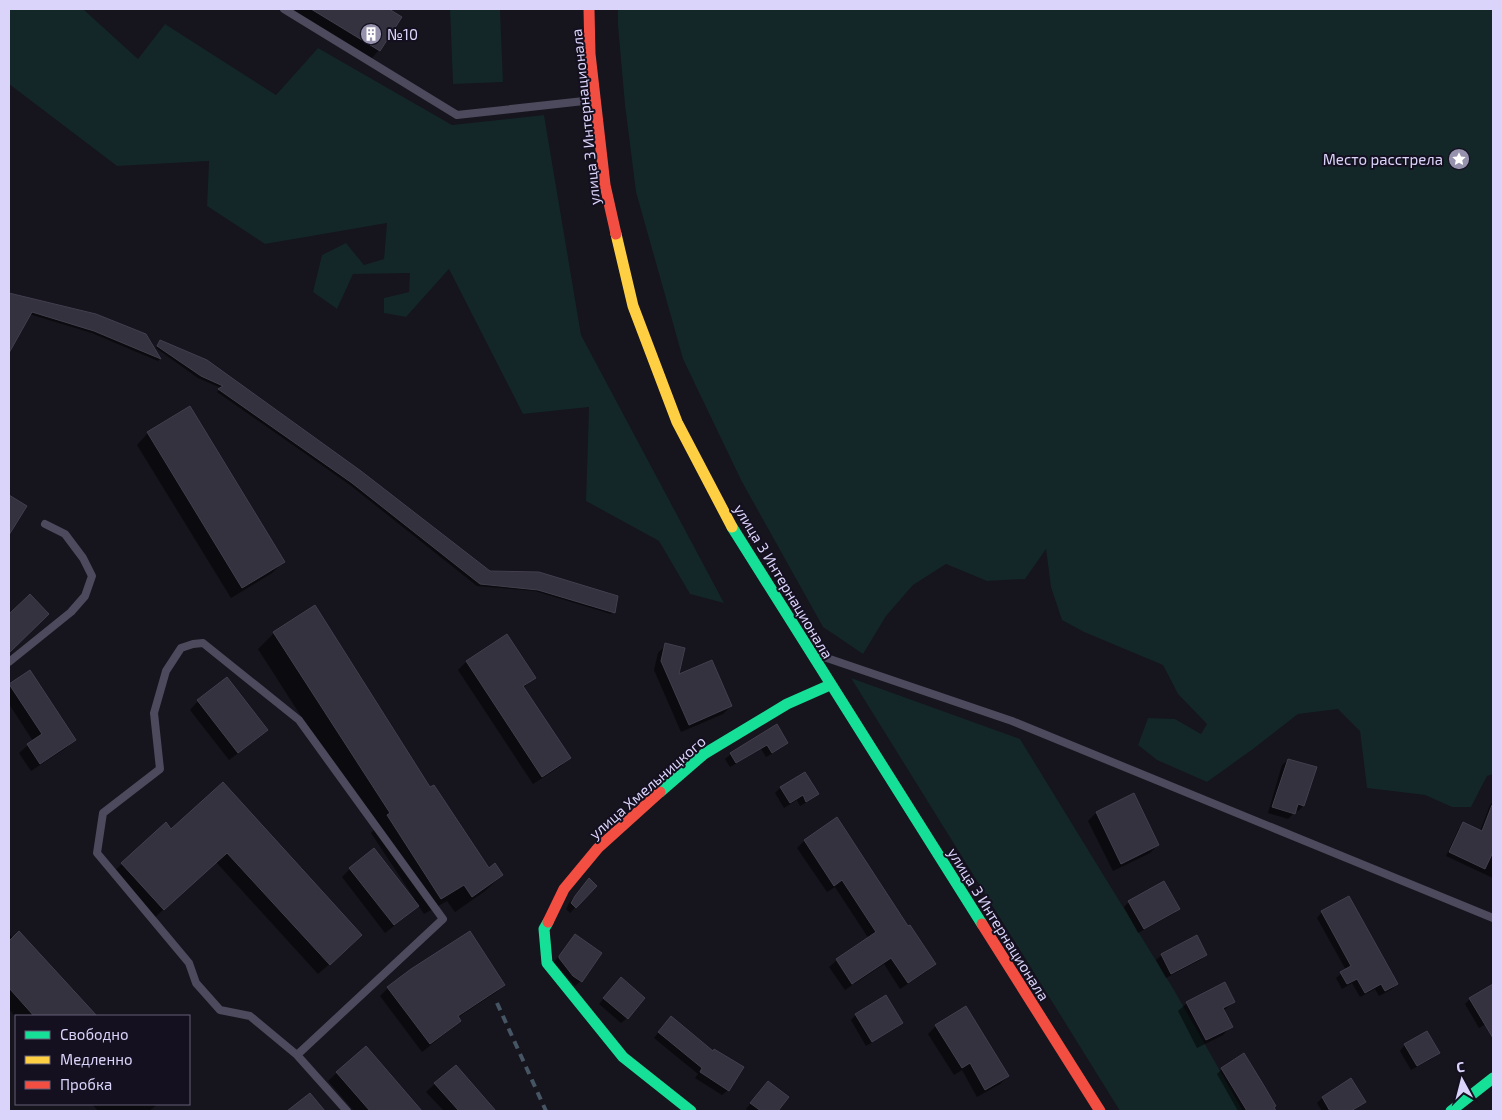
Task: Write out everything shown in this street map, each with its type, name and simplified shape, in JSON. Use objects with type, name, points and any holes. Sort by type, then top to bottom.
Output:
[{"type":"main road","name":"улица 3 Интернационала","points":[[589,9],[590,54],[605,186],[633,306],[674,413],[735,533],[808,652],[1100,1111]]},
{"type":"main road","name":"улица Хмельницкого","points":[[692,1111],[623,1057],[547,963],[544,929],[564,889],[598,848],[635,813],[704,754],[787,704],[830,685]]},
{"type":"main road","points":[[1451,1111],[1493,1078]]},
{"type":"lane","points":[[284,9],[456,114],[595,100]]},
{"type":"lane","points":[[9,662],[71,612],[85,596],[92,576],[83,558],[65,534],[45,524]]},
{"type":"lane","points":[[297,1055],[443,919],[299,720],[203,643],[193,644],[181,648],[166,671],[154,713],[160,768],[102,813],[97,853],[189,963],[196,983],[220,1010],[250,1016],[297,1055],[347,1111]]},
{"type":"lane","points":[[808,652],[1012,721],[1493,918]]},
{"type":"green space","points":[[9,9],[83,9],[138,59],[165,24],[276,95],[318,48],[452,125],[544,115],[581,335],[724,603],[690,594],[659,541],[586,501],[589,407],[523,414],[449,269],[406,317],[384,313],[384,298],[409,292],[410,273],[353,274],[337,309],[313,292],[322,255],[346,243],[364,265],[384,259],[387,223],[265,244],[207,206],[209,161],[117,166],[9,84]]},
{"type":"green space","points":[[450,9],[500,9],[503,82],[453,84]]},
{"type":"green space","points":[[618,9],[1493,9],[1493,774],[1487,776],[1471,807],[1452,807],[1425,795],[1367,788],[1360,731],[1338,709],[1298,714],[1207,782],[1157,760],[1138,745],[1148,718],[1175,719],[1201,734],[1207,724],[1178,694],[1163,665],[1084,632],[1062,620],[1051,587],[1046,549],[1025,579],[987,581],[946,564],[913,585],[886,616],[863,654],[823,627],[742,482],[683,359],[636,192],[625,105]]},
{"type":"green space","points":[[851,678],[1020,739],[1174,990],[1243,1111],[1120,1111]]},
{"type":"building","name":"№10","points":[[311,9],[389,9],[402,17],[380,51]]},
{"type":"building","points":[[9,293],[96,314],[146,334],[161,359],[94,331],[32,312],[9,353]]},
{"type":"building","points":[[160,340],[207,360],[361,471],[490,571],[539,572],[618,596],[615,613],[538,590],[480,584],[352,483],[218,389],[223,386],[201,376],[157,346]]},
{"type":"building","points":[[190,406],[285,562],[242,588],[147,432]]},
{"type":"building","points":[[9,495],[27,506],[9,535]]},
{"type":"building","points":[[30,594],[49,614],[9,653],[9,614]]},
{"type":"building","points":[[315,605],[430,787],[434,785],[489,868],[495,863],[503,875],[472,897],[464,885],[441,899],[387,815],[390,813],[273,632]]},
{"type":"building","points":[[507,634],[536,678],[523,686],[571,758],[542,777],[466,661]]},
{"type":"building","points":[[665,643],[685,648],[679,674],[712,660],[732,706],[689,725],[661,661]]},
{"type":"building","points":[[30,670],[76,740],[40,764],[27,744],[42,734],[9,684]]},
{"type":"building","points":[[227,677],[268,730],[238,753],[197,700]]},
{"type":"building","points":[[777,724],[788,743],[772,753],[767,745],[736,763],[730,753]]},
{"type":"building","points":[[1288,759],[1317,767],[1304,806],[1298,804],[1295,814],[1272,807]]},
{"type":"building","points":[[805,772],[819,794],[806,802],[803,795],[790,803],[780,787]]},
{"type":"building","points":[[223,782],[362,935],[330,965],[227,853],[164,910],[121,863],[166,822],[171,829]]},
{"type":"building","points":[[1134,793],[1159,845],[1121,864],[1096,812]]},
{"type":"building","points":[[1492,805],[1493,852],[1485,869],[1449,852],[1463,822],[1482,831]]},
{"type":"building","points":[[837,817],[908,926],[910,925],[936,964],[908,983],[891,958],[852,984],[836,959],[876,932],[842,880],[834,886],[804,840]]},
{"type":"building","points":[[374,848],[419,906],[394,925],[349,868]]},
{"type":"building","points":[[589,878],[597,886],[576,908],[571,903]]},
{"type":"building","points":[[1164,881],[1180,909],[1144,929],[1128,901]]},
{"type":"building","points":[[1349,896],[1398,984],[1385,991],[1381,984],[1365,993],[1357,979],[1347,984],[1340,972],[1351,966],[1321,911]]},
{"type":"building","points":[[19,931],[96,1015],[33,1015],[9,988],[9,941]]},
{"type":"building","points":[[470,931],[505,985],[458,1016],[461,1021],[430,1044],[387,987]]},
{"type":"building","points":[[575,934],[602,953],[582,982],[573,976],[559,958]]},
{"type":"building","points":[[1197,935],[1207,955],[1171,974],[1161,954]]},
{"type":"building","points":[[621,977],[645,998],[628,1019],[603,998]]},
{"type":"building","points":[[1225,982],[1235,1002],[1223,1008],[1233,1027],[1206,1040],[1186,1002]]},
{"type":"building","points":[[1493,984],[1493,1038],[1469,998]]},
{"type":"building","points":[[886,995],[903,1023],[872,1042],[855,1014]]},
{"type":"building","points":[[966,1006],[1009,1076],[985,1090],[970,1063],[962,1068],[935,1025]]},
{"type":"building","points":[[671,1016],[713,1051],[714,1049],[744,1067],[729,1091],[700,1072],[702,1068],[658,1032]]},
{"type":"building","points":[[1427,1031],[1440,1053],[1417,1066],[1404,1044]]},
{"type":"building","points":[[366,1046],[422,1111],[370,1111],[336,1072]]},
{"type":"building","points":[[1244,1053],[1276,1106],[1274,1107],[1276,1111],[1247,1111],[1221,1068]]},
{"type":"building","points":[[456,1065],[496,1111],[459,1111],[434,1083]]},
{"type":"building","points":[[1351,1078],[1366,1102],[1351,1111],[1330,1111],[1322,1097]]},
{"type":"building","points":[[768,1081],[789,1097],[778,1111],[761,1111],[750,1103]]},
{"type":"building","points":[[310,1093],[325,1111],[287,1111]]},
{"type":"railway","points":[[497,1003],[546,1111]]},
{"type":"traffic: fast","points":[[732,527],[982,924]]},
{"type":"traffic: fast","points":[[660,792],[704,754],[787,704],[830,685]]},
{"type":"traffic: fast","points":[[548,922],[544,929],[547,963],[623,1057],[691,1111]]},
{"type":"traffic: fast","points":[[1451,1111],[1493,1078]]},
{"type":"traffic: slow","points":[[616,234],[633,306],[677,422],[732,527]]},
{"type":"traffic: jam","points":[[589,9],[590,54],[605,185],[616,234]]},
{"type":"traffic: jam","points":[[548,922],[564,889],[598,848],[660,792]]},
{"type":"traffic: jam","points":[[982,924],[1100,1111]]},
{"type":"place","name":"№10","points":[[371,34]]},
{"type":"place","name":"Место расстрела","points":[[1459,159]]}]
